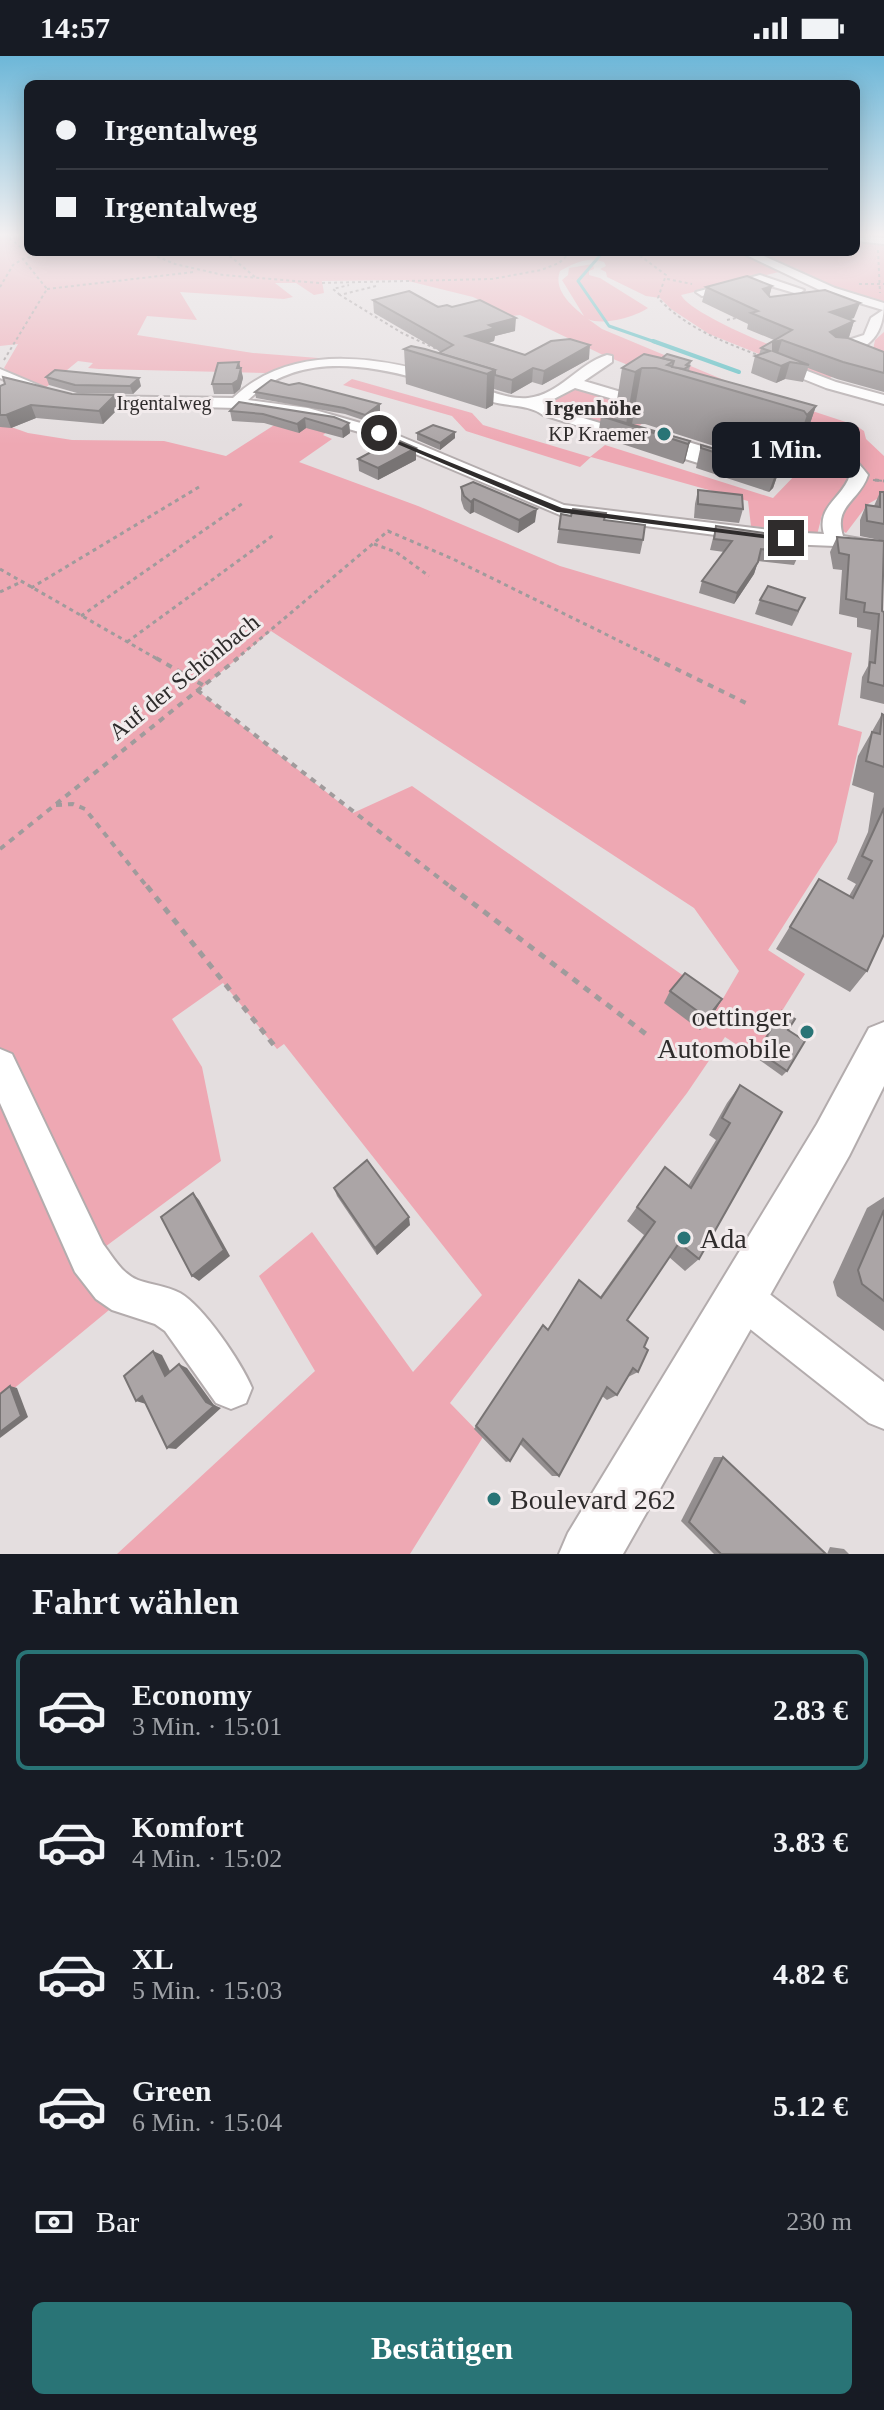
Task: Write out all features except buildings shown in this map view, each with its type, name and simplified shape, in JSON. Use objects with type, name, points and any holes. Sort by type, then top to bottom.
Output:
[{"type":"main road","points":[[589,1554],[857,1098],[884,1042]]},
{"type":"street","points":[[767,306],[775,304]]},
{"type":"street","points":[[838,348],[868,340],[875,332],[876,321],[884,314]]},
{"type":"street","points":[[607,359],[534,402],[548,412],[746,469]]},
{"type":"street","name":"Irgentalweg","points":[[237,403],[252,387],[275,371],[296,366],[350,363],[424,376],[511,401],[534,402]]},
{"type":"street","points":[[776,363],[831,385],[884,400]]},
{"type":"street","name":"Irgentalweg","points":[[0,373],[22,385],[63,398],[123,403],[237,403],[308,413],[366,428],[565,511],[762,535],[835,540],[884,549]]},
{"type":"street","points":[[571,382],[665,409]]},
{"type":"street","points":[[753,424],[824,445],[855,467],[858,482],[836,506],[829,520],[835,540]]},
{"type":"street","points":[[0,1065],[89,1258],[110,1285],[126,1296],[165,1307],[179,1317],[231,1388]]},
{"type":"street","points":[[740,1296],[884,1408]]},
{"type":"path","points":[[0,364],[41,304]]},
{"type":"path","points":[[355,304],[402,333],[449,356],[444,359]]},
{"type":"path","points":[[663,304],[699,330],[776,363]]},
{"type":"path","points":[[727,320],[767,306]]},
{"type":"path","points":[[31,588],[199,487]]},
{"type":"path","points":[[80,617],[243,503]]},
{"type":"path","name":"Auf der Schönbach","points":[[0,849],[388,531],[453,559],[748,704]]},
{"type":"path","points":[[127,642],[275,534]]},
{"type":"path","points":[[374,544],[396,552],[429,576]]},
{"type":"path","points":[[0,569],[203,685]]},
{"type":"path","points":[[0,592],[21,582]]},
{"type":"path","points":[[197,690],[353,813],[646,1034]]},
{"type":"path","points":[[55,805],[73,804],[85,809],[277,1049]]},
{"type":"shaded area","points":[[0,304],[187,304],[197,320],[147,316],[137,335],[253,353],[344,360],[292,365],[266,373],[99,369],[88,368],[93,363],[78,361],[44,389],[15,378],[4,368],[18,344],[0,346]]},
{"type":"shaded area","points":[[487,304],[571,304],[584,316],[577,304],[641,304],[648,308],[619,320],[602,322],[588,319],[602,329],[748,390],[855,425],[864,431],[866,439],[884,456],[884,495],[868,504],[846,533],[839,528],[838,519],[822,515],[817,535],[807,536],[806,531],[751,526],[748,501],[591,457],[580,467],[466,431],[452,416],[343,385],[352,379],[472,413],[483,425],[590,457],[605,445],[773,498],[824,445],[601,354],[520,315],[512,316]]},
{"type":"shaded area","points":[[666,304],[691,304],[770,345],[805,355],[870,365],[875,340],[884,332],[884,382],[840,374],[824,380],[709,334]]},
{"type":"shaded area","points":[[579,389],[646,407],[643,423],[634,430],[614,428],[548,405],[565,391]]},
{"type":"shaded area","points":[[279,422],[337,424],[323,435],[332,439],[299,462],[418,506],[560,566],[852,653],[838,725],[862,732],[837,842],[768,950],[805,974],[754,1056],[725,1037],[687,1093],[450,1403],[483,1437],[410,1554],[117,1554],[315,1371],[259,1276],[312,1232],[413,1372],[482,1295],[284,1044],[277,1049],[223,983],[172,1019],[202,1067],[221,1161],[90,1258],[126,1296],[0,1400],[0,423],[28,433],[72,440],[164,441],[226,456]],"holes":[[[271,631],[694,908],[739,971],[721,1002],[412,786],[353,813],[198,691]]]},
{"type":"waterway","points":[[594,304],[609,326],[658,343]]},
{"type":"waterway","points":[[653,341],[739,372]]},
{"type":"place","name":"KP Kraemer","points":[[664,434]]},
{"type":"place","name":"oettinger Automobile","points":[[807,1032]]},
{"type":"place","name":"Ada","points":[[684,1238]]},
{"type":"place","name":"Boulevard 262","points":[[494,1499]]},
{"type":"district","name":"Irgenhöhe","points":[[593,407]]},
{"type":"route","points":[[379,433],[560,510],[786,538]]}]
